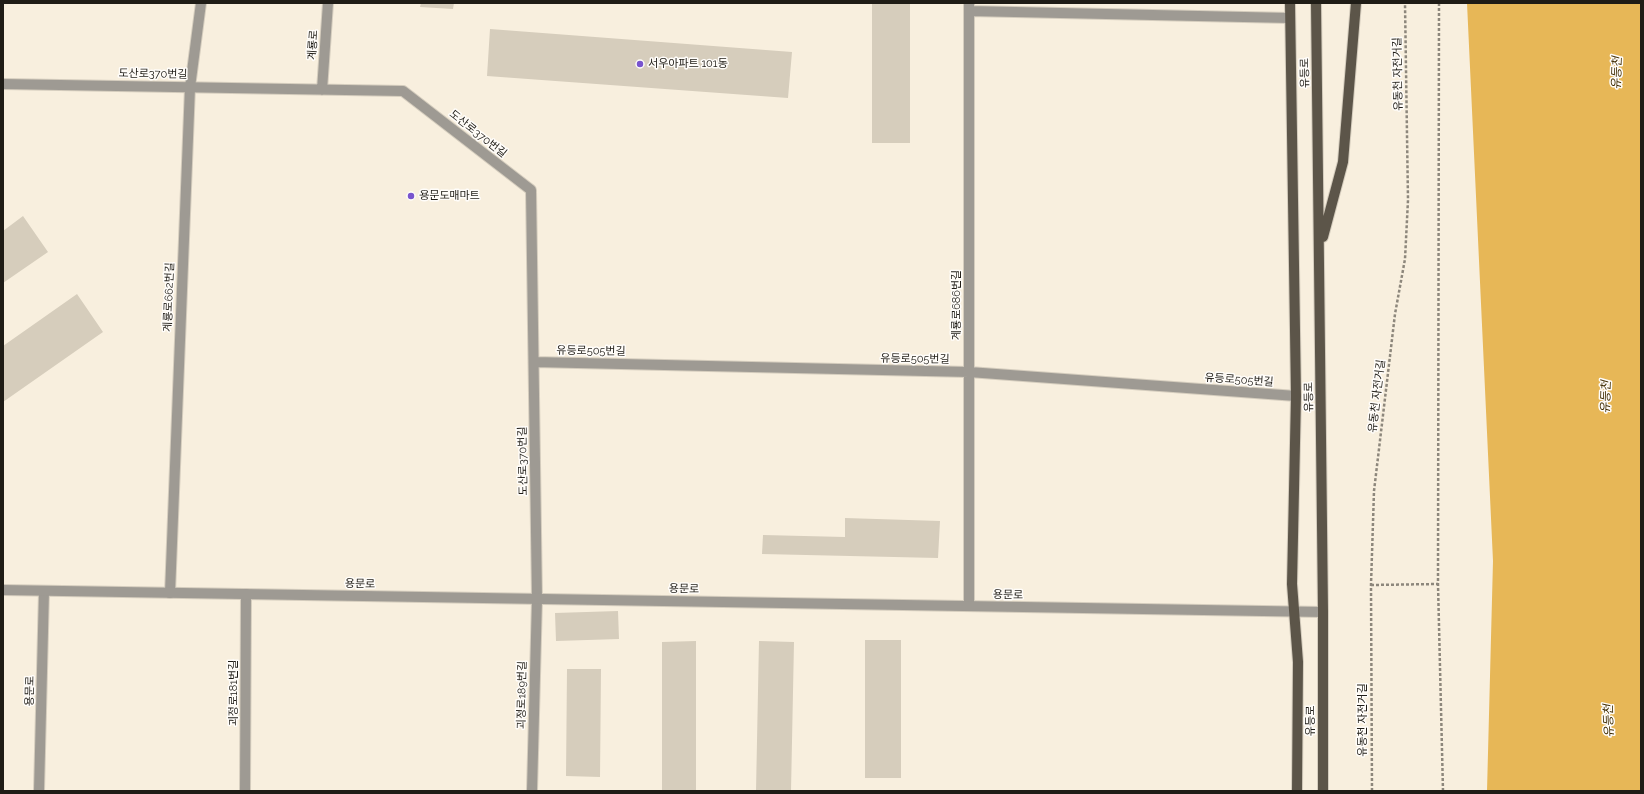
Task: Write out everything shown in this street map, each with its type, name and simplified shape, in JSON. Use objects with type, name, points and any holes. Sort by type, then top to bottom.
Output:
[{"type":"main road","name":"유등로","points":[[1290,3],[1296,396],[1293,612],[1298,662],[1297,791]]},
{"type":"main road","name":"유등로","points":[[1316,3],[1323,612],[1322,791]]},
{"type":"main road","points":[[1319,248],[1343,162],[1356,3]]},
{"type":"street","name":"계룡로662번길","points":[[170,593],[190,87],[201,3]]},
{"type":"street","name":"계룡로","points":[[322,90],[328,3]]},
{"type":"street","points":[[969,7],[1290,18]]},
{"type":"street","name":"계룡로686번길","points":[[969,7],[969,606]]},
{"type":"street","name":"도산로370번길","points":[[3,84],[403,91],[531,190],[537,599]]},
{"type":"street","name":"유등로505번길","points":[[534,362],[969,372],[1296,396]]},
{"type":"street","name":"용문로","points":[[3,590],[1323,612]]},
{"type":"street","name":"용문로","points":[[39,791],[44,591]]},
{"type":"street","name":"괴정로181번길","points":[[246,594],[246,791]]},
{"type":"street","name":"괴정로189번길","points":[[532,791],[537,599]]},
{"type":"path","name":"유동천 자전거길","points":[[1372,791],[1371,585],[1374,491],[1395,314],[1405,259],[1408,200],[1405,3]]},
{"type":"path","points":[[1439,3],[1438,584],[1443,791]]},
{"type":"path","points":[[1371,585],[1438,584]]},
{"type":"water","name":"유등천","points":[[1467,3],[1641,3],[1641,791],[1487,791],[1493,561]]},
{"type":"building","points":[[421,3],[454,3],[453,9],[420,7]]},
{"type":"building","points":[[872,3],[910,3],[910,143],[872,143]]},
{"type":"building","name":"서우아파트 101동","points":[[490,29],[792,52],[788,98],[487,76]]},
{"type":"building","points":[[23,216],[48,252],[3,283],[3,231]]},
{"type":"building","points":[[77,294],[103,332],[3,402],[3,346]]},
{"type":"building","points":[[845,518],[940,521],[938,558],[762,554],[763,535],[845,537]]},
{"type":"building","points":[[618,611],[619,639],[556,641],[555,613]]},
{"type":"building","points":[[865,640],[901,640],[901,778],[865,778]]},
{"type":"building","points":[[696,641],[696,791],[662,791],[662,642]]},
{"type":"building","points":[[759,641],[794,642],[791,791],[756,791]]},
{"type":"building","points":[[567,669],[601,669],[600,777],[566,776]]},
{"type":"place","name":"서우아파트 101동","points":[[640,64]]},
{"type":"place","name":"용문도매마트","points":[[411,196]]}]
